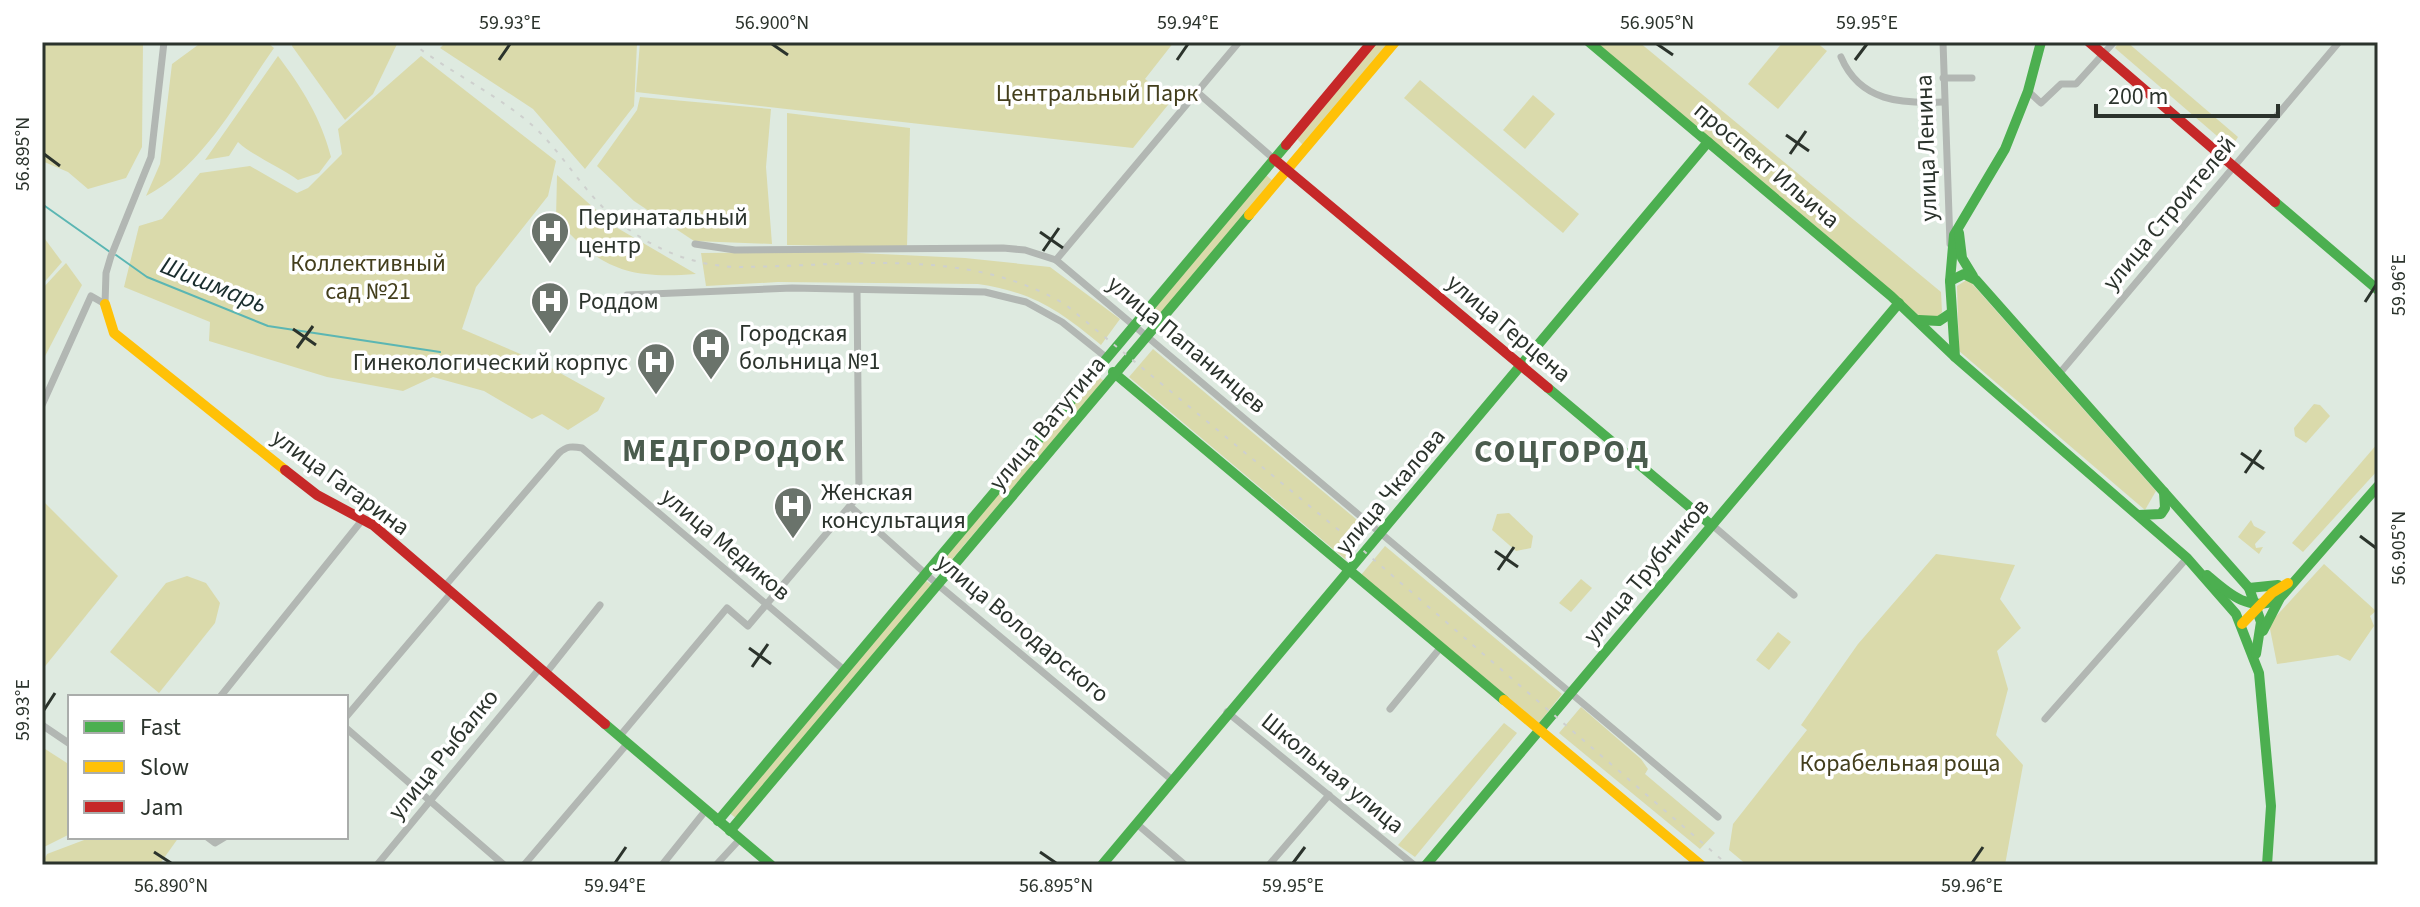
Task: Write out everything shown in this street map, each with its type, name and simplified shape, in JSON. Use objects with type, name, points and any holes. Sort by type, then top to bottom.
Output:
[{"type":"street","points":[[42,405],[91,296],[105,304],[106,273],[112,253],[151,157],[164,42]]},
{"type":"street","points":[[1056,260],[1239,42]]},
{"type":"street","name":"улица Ватутина","points":[[718,821],[1372,42]]},
{"type":"street","name":"улица Ватутина","points":[[730,831],[1395,42]]},
{"type":"street","name":"проспект Ильича","points":[[1589,42],[1899,303],[1955,357],[2190,561],[2242,603],[2258,607]]},
{"type":"street","name":"улица Ленина","points":[[1943,42],[1946,215],[1951,252],[1955,357]]},
{"type":"street","name":"улица Ленина","points":[[1951,252],[1960,221],[2005,149],[2028,91],[2041,42]]},
{"type":"street","points":[[2089,42],[2378,290]]},
{"type":"street","points":[[2028,91],[2041,103],[2061,84],[2076,84],[2114,42]]},
{"type":"street","name":"улица Строителей","points":[[2059,374],[2339,42]]},
{"type":"street","points":[[1841,57],[1846,70],[1894,103],[1944,102]]},
{"type":"street","points":[[1943,78],[1972,78]]},
{"type":"street","name":"улица Герцена","points":[[1197,92],[1794,595]]},
{"type":"street","name":"улица Чкалова","points":[[1102,865],[1227,712],[1350,571],[1708,142]]},
{"type":"street","name":"улица Ленина","points":[[1960,221],[1962,258],[1976,280]]},
{"type":"street","name":"улица Папанинцев","points":[[695,244],[735,250],[1003,248],[1056,260],[1718,817]]},
{"type":"street","points":[[1950,281],[1964,274],[1976,280],[2249,588],[2258,607],[2261,627],[2256,656],[2271,806],[2267,865]]},
{"type":"street","points":[[627,295],[792,288],[985,292],[1016,299],[1062,322],[1106,359],[1115,374],[1701,865]]},
{"type":"street","points":[[524,865],[727,608],[748,626],[859,495],[857,291]]},
{"type":"street","name":"улица Трубников","points":[[1426,865],[1899,303]]},
{"type":"street","name":"улица Гагарина","points":[[105,304],[114,333],[317,495],[363,519],[771,865]]},
{"type":"street","points":[[1917,320],[1939,321],[1951,313]]},
{"type":"street","name":"улица Медиков","points":[[449,589],[565,447],[582,448],[844,670]]},
{"type":"street","points":[[2256,656],[2267,619],[2280,598],[2378,486]]},
{"type":"street","points":[[2138,515],[2161,514],[2165,508],[2164,491]]},
{"type":"street","name":"улица Володарского","points":[[851,507],[937,584],[1171,779]]},
{"type":"street","points":[[222,695],[363,519]]},
{"type":"street","points":[[2045,719],[2190,561]]},
{"type":"street","name":"проспект Ильича","points":[[2190,561],[2242,624],[2256,656]]},
{"type":"street","points":[[2249,588],[2296,578]]},
{"type":"street","points":[[2242,624],[2258,607],[2296,578]]},
{"type":"street","points":[[348,715],[449,589]]},
{"type":"street","points":[[2258,607],[2280,598]]},
{"type":"street","name":"улица Рыбалко","points":[[377,865],[600,605]]},
{"type":"street","points":[[1390,709],[1441,647]]},
{"type":"street","name":"Школьная улица","points":[[1227,712],[1414,865]]},
{"type":"street","points":[[42,725],[68,743]]},
{"type":"street","points":[[348,730],[504,865]]},
{"type":"street","points":[[1269,865],[1329,795]]},
{"type":"street","points":[[662,865],[706,810]]},
{"type":"street","points":[[1137,824],[1185,865]]},
{"type":"street","points":[[716,865],[740,839]]},
{"type":"street","points":[[726,855],[729,865]]},
{"type":"green space","points":[[42,42],[143,42],[142,147],[126,178],[88,189],[68,172],[42,161]]},
{"type":"green space","points":[[202,42],[267,42],[274,48],[202,150],[185,168],[146,196],[160,164],[172,64]]},
{"type":"green space","points":[[293,42],[398,42],[373,94],[345,120],[292,46]]},
{"type":"green space","points":[[446,42],[637,44],[634,106],[585,169],[533,109],[440,48]]},
{"type":"green space","name":"Центральный Парк","points":[[640,42],[1174,42],[1145,79],[1172,100],[1133,148],[636,92]]},
{"type":"green space","points":[[1375,42],[1389,42],[1303,145],[1295,137]]},
{"type":"green space","points":[[1593,42],[1639,42],[1941,292],[1942,312],[1937,318],[1919,316]]},
{"type":"green space","points":[[1783,42],[1816,42],[1827,51],[1778,109],[1748,84]]},
{"type":"green space","points":[[2119,42],[2127,42],[2238,137],[2231,148],[2115,48]]},
{"type":"green space","points":[[278,56],[310,104],[331,157],[319,173],[298,180],[238,142],[229,156],[205,160]]},
{"type":"green space","name":"Коллективный сад №21","points":[[421,56],[556,161],[548,196],[476,287],[462,329],[544,364],[605,398],[598,411],[568,430],[542,414],[532,419],[484,391],[433,377],[403,391],[327,377],[209,341],[210,322],[124,287],[139,226],[162,219],[200,173],[250,166],[297,193],[308,188],[342,154],[338,129]]},
{"type":"green space","points":[[1420,80],[1579,214],[1563,233],[1404,98]]},
{"type":"green space","points":[[1533,95],[1555,114],[1525,149],[1503,130]]},
{"type":"green space","points":[[640,97],[771,109],[766,167],[772,244],[694,241],[634,201],[597,166],[637,110]]},
{"type":"green space","points":[[787,113],[910,128],[907,247],[787,245]]},
{"type":"green space","points":[[1265,174],[1273,181],[1150,326],[1143,319]]},
{"type":"green space","points":[[557,175],[614,226],[696,274],[652,275],[634,272],[618,268],[587,250],[556,219]]},
{"type":"green space","points":[[42,235],[62,262],[42,285]]},
{"type":"green space","points":[[838,252],[965,258],[1050,267],[1120,319],[1101,345],[1044,304],[1014,292],[978,284],[778,282],[706,286],[701,253]]},
{"type":"green space","points":[[66,263],[82,285],[42,362],[42,289]]},
{"type":"green space","points":[[1968,279],[2156,491],[2145,510],[1959,351],[1957,286]]},
{"type":"green space","points":[[1153,349],[1369,530],[1345,559],[1129,377]]},
{"type":"green space","points":[[1096,375],[1104,381],[948,564],[941,558]]},
{"type":"green space","points":[[2314,404],[2320,405],[2330,416],[2306,443],[2295,436],[2294,428]]},
{"type":"green space","points":[[2378,443],[2378,470],[2303,552],[2292,543]]},
{"type":"green space","points":[[42,500],[118,576],[42,670]]},
{"type":"green space","points":[[1509,513],[1533,536],[1531,548],[1516,551],[1492,530],[1497,514]]},
{"type":"green space","points":[[2251,520],[2254,526],[2266,532],[2255,544],[2256,548],[2263,547],[2259,554],[2238,537]]},
{"type":"green space","points":[[1385,546],[1562,694],[1539,723],[1361,575]]},
{"type":"green space","name":"Корабельная роща","points":[[1936,554],[2015,565],[2000,599],[2021,628],[1997,651],[2008,689],[1996,735],[2023,765],[2005,865],[1747,865],[1729,850],[1733,824],[1807,730],[1801,725],[1858,644]]},
{"type":"green space","points":[[2324,564],[2376,611],[2370,616],[2374,626],[2350,661],[2338,655],[2277,664],[2269,624]]},
{"type":"green space","points":[[187,576],[206,583],[220,603],[215,623],[159,693],[110,652],[166,583]]},
{"type":"green space","points":[[1581,579],[1592,588],[1571,612],[1559,603]]},
{"type":"green space","points":[[925,580],[932,585],[737,819],[728,812]]},
{"type":"green space","points":[[1778,632],[1791,642],[1769,670],[1756,660]]},
{"type":"green space","points":[[1581,707],[1641,759],[1648,769],[1645,774],[1715,833],[1700,849],[1559,733]]},
{"type":"green space","points":[[1504,723],[1517,733],[1415,857],[1398,845]]},
{"type":"green space","points":[[42,747],[68,764],[68,835],[42,848]]},
{"type":"green space","points":[[87,839],[178,839],[159,865],[42,865],[47,854]]},
{"type":"waterway","name":"Шишмарь","points":[[42,204],[110,252]]},
{"type":"waterway","name":"Шишмарь","points":[[116,255],[147,277],[268,326],[440,352]]},
{"type":"railway","points":[[411,42],[532,125],[615,218],[632,232],[670,253],[713,265],[735,267],[862,263],[947,267],[988,274],[1028,286],[1066,305],[1358,546],[1728,865]]},
{"type":"traffic: fast","points":[[1589,42],[1891,296],[1955,357]]},
{"type":"traffic: fast","points":[[2041,42],[2028,91],[2005,149],[1954,235],[1950,281],[1955,357],[2187,558],[2236,614],[2259,673],[2271,806],[2267,865]]},
{"type":"traffic: fast","points":[[1102,865],[1708,142]]},
{"type":"traffic: fast","points":[[718,821],[1286,145]]},
{"type":"traffic: fast","points":[[2275,202],[2378,290]]},
{"type":"traffic: fast","points":[[730,831],[1249,215]]},
{"type":"traffic: fast","points":[[1959,233],[1962,258],[1973,276]]},
{"type":"traffic: fast","points":[[1950,281],[1964,274],[1976,280],[2249,588],[2261,622],[2256,654]]},
{"type":"traffic: fast","points":[[1426,865],[1899,303]]},
{"type":"traffic: fast","points":[[1919,320],[1939,321],[1951,313]]},
{"type":"traffic: fast","points":[[1113,372],[1504,700]]},
{"type":"traffic: fast","points":[[1548,388],[1710,524]]},
{"type":"traffic: fast","points":[[2263,631],[2280,598],[2378,486]]},
{"type":"traffic: fast","points":[[2139,515],[2161,514],[2165,508],[2164,492]]},
{"type":"traffic: fast","points":[[2207,575],[2232,595],[2249,603],[2268,603],[2279,599]]},
{"type":"traffic: fast","points":[[2249,588],[2278,585]]},
{"type":"traffic: fast","points":[[605,724],[771,865]]},
{"type":"traffic: slow","points":[[1249,215],[1395,42]]},
{"type":"traffic: slow","points":[[105,304],[114,333],[285,470]]},
{"type":"traffic: slow","points":[[2242,624],[2272,593],[2288,583]]},
{"type":"traffic: slow","points":[[1504,700],[1701,865]]},
{"type":"traffic: jam","points":[[1286,145],[1372,42]]},
{"type":"traffic: jam","points":[[2089,42],[2275,202]]},
{"type":"traffic: jam","points":[[1274,159],[1548,388]]},
{"type":"traffic: jam","points":[[285,470],[317,495],[373,525],[605,724]]},
{"type":"place","name":"Перинатальный центр","points":[[550,265]]},
{"type":"place","name":"Роддом","points":[[550,335]]},
{"type":"place","name":"Городская больница №1","points":[[711,381]]},
{"type":"place","name":"Гинекологический корпус","points":[[656,396]]},
{"type":"place","name":"Женская консультация","points":[[793,540]]},
{"type":"district","name":"МЕДГОРОДОК","points":[[734,450]]},
{"type":"district","name":"СОЦГОРОД","points":[[1562,451]]}]
